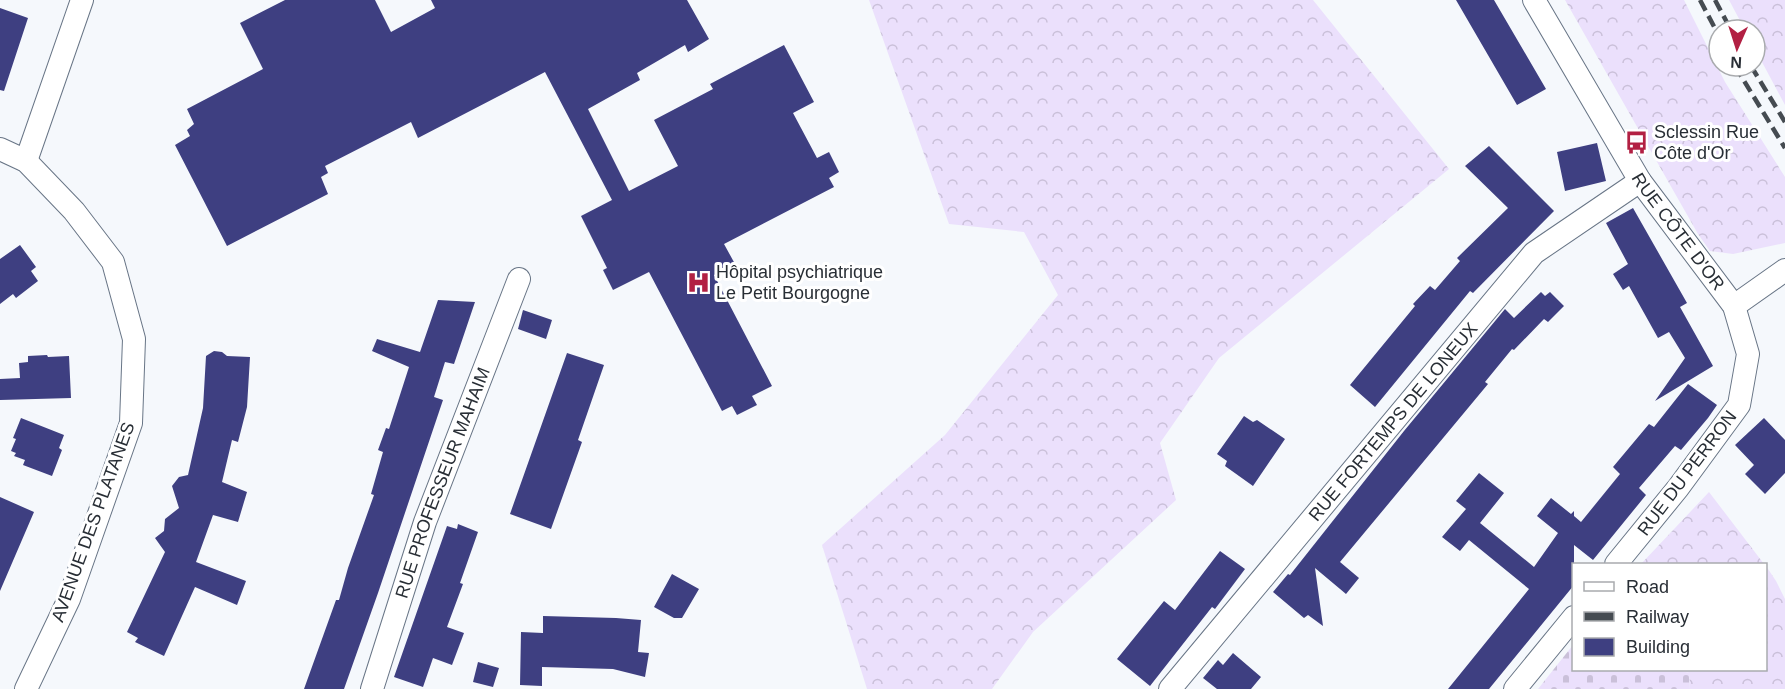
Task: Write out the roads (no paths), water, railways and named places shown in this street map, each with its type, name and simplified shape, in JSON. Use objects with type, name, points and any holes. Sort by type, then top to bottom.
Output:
[{"type":"street","points":[[26,161],[82,0]]},
{"type":"street","name":"RUE CÔTE D'OR","points":[[1534,0],[1640,182],[1734,306]]},
{"type":"street","name":"AVENUE DES PLATANES","points":[[0,149],[26,161],[74,211],[113,262],[134,339],[131,423],[69,599],[26,689]]},
{"type":"street","name":"RUE FORTEMPS DE LONEUX","points":[[1170,689],[1534,253],[1640,182]]},
{"type":"street","points":[[1734,306],[1785,270]]},
{"type":"street","name":"RUE PROFESSEUR MAHAIM","points":[[372,689],[425,522],[519,279]]},
{"type":"street","name":"RUE DU PERRON","points":[[1617,563],[1678,488],[1739,405],[1748,354],[1734,306]]},
{"type":"street","points":[[1515,689],[1572,619]]},
{"type":"railway","points":[[1700,0],[1710,18]]},
{"type":"railway","points":[[1715,0],[1725,18]]},
{"type":"railway","points":[[1742,78],[1785,148]]},
{"type":"railway","points":[[1758,78],[1785,122]]},
{"type":"place","name":"Sclessin Rue Côte d'Or","points":[[1636,142]]},
{"type":"place","name":"Hôpital psychiatrique Le Petit Bourgogne","points":[[698,282]]}]
